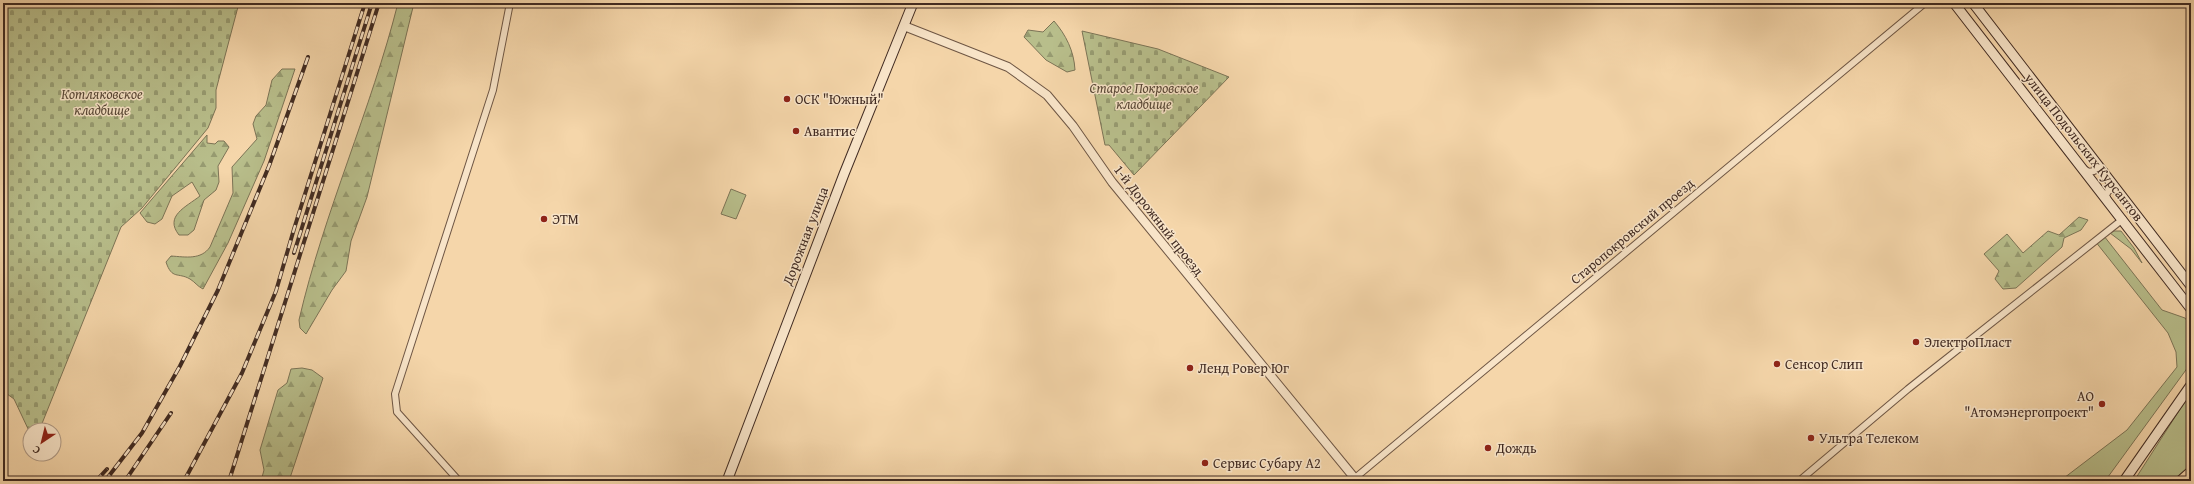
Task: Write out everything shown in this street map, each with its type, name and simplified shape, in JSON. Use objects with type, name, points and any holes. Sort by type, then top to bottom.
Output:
[{"type":"main road","name":"Дорожная улица","points":[[727,481],[844,174],[913,3]]},
{"type":"main road","name":"улица Подольских Курсантов","points":[[1954,3],[2123,219],[2191,309]]},
{"type":"main road","name":"улица Подольских Курсантов","points":[[1973,3],[2191,286]]},
{"type":"main road","points":[[2124,481],[2191,385]]},
{"type":"main road","points":[[2181,481],[2191,472]]},
{"type":"street","points":[[459,481],[397,412],[395,394],[493,90],[510,3]]},
{"type":"street","name":"Старопокровский проезд","points":[[1356,480],[1925,3]]},
{"type":"street","name":"1-й Дорожный проезд","points":[[904,26],[1008,66],[1047,95],[1073,126],[1117,189],[1356,480]]},
{"type":"street","points":[[2084,170],[2089,172],[2094,171],[2097,166],[2096,161]]},
{"type":"street","points":[[2108,200],[2106,195],[2109,190],[2114,188],[2119,191]]},
{"type":"street","points":[[1799,481],[1908,389],[2123,219]]},
{"type":"green space","name":"Котляковское кладбище","points":[[3,3],[239,3],[216,90],[216,108],[208,128],[142,208],[121,227],[43,422],[25,422],[14,399],[3,391]]},
{"type":"green space","points":[[398,3],[414,3],[367,197],[351,241],[346,271],[332,290],[306,334],[300,328],[299,320],[309,280],[334,200],[375,82]]},
{"type":"green space","points":[[1054,21],[1069,44],[1075,70],[1067,72],[1046,60],[1024,37],[1028,30],[1043,32]]},
{"type":"green space","name":"Старое Покровское кладбище","points":[[1082,31],[1158,49],[1229,77],[1134,175],[1109,145],[1105,145]]},
{"type":"green space","points":[[282,69],[295,69],[264,161],[228,243],[203,289],[190,279],[173,273],[168,268],[166,262],[171,256],[198,256],[210,247],[233,193],[232,167],[257,139],[253,124],[256,116],[266,105],[272,80]]},
{"type":"green space","points":[[207,135],[207,143],[215,144],[218,141],[224,141],[229,147],[218,166],[219,182],[216,190],[204,200],[194,230],[188,235],[179,235],[175,228],[174,222],[175,217],[183,208],[200,196],[192,182],[172,196],[162,219],[155,224],[147,222],[140,213]]},
{"type":"green space","points":[[731,189],[746,195],[736,219],[721,214]]},
{"type":"green space","points":[[2079,217],[2088,220],[2081,230],[2064,238],[2062,247],[2016,288],[2003,289],[1995,279],[1999,271],[1984,254],[2007,234],[2023,253],[2048,231],[2059,235]]},
{"type":"green space","points":[[2114,231],[2121,231],[2134,248],[2142,263],[2131,249],[2110,233]]},
{"type":"green space","points":[[2104,236],[2162,310],[2185,318],[2191,326],[2191,363],[2105,481],[2060,481],[2127,430],[2177,367],[2176,352],[2168,333],[2095,241]]},
{"type":"green space","points":[[302,368],[312,370],[323,378],[289,481],[261,481],[264,470],[260,450],[278,390],[287,383],[291,369]]},
{"type":"green space","points":[[2191,392],[2191,465],[2172,481],[2134,481]]},
{"type":"railway","points":[[184,481],[242,373],[276,291],[365,3]]},
{"type":"railway","points":[[294,253],[372,3]]},
{"type":"railway","points":[[229,481],[379,3]]},
{"type":"railway","points":[[105,481],[142,433],[180,366],[218,290],[269,166],[308,57]]},
{"type":"railway","points":[[125,481],[171,413]]},
{"type":"railway","points":[[96,481],[107,469]]},
{"type":"place","name":"ОСК \"Южный\"","points":[[787,99]]},
{"type":"place","name":"Авантис","points":[[796,131]]},
{"type":"place","name":"ЭТМ","points":[[544,219]]},
{"type":"place","name":"ЭлектроПласт","points":[[1916,342]]},
{"type":"place","name":"Сенсор Слип","points":[[1777,364]]},
{"type":"place","name":"Ленд Ровер Юг","points":[[1190,368]]},
{"type":"place","name":"АО \"Атомэнергопроект\"","points":[[2102,404]]},
{"type":"place","name":"Ультра Телеком","points":[[1811,438]]},
{"type":"place","name":"Дождь","points":[[1488,448]]},
{"type":"place","name":"Сервис Субару А2","points":[[1205,463]]}]
